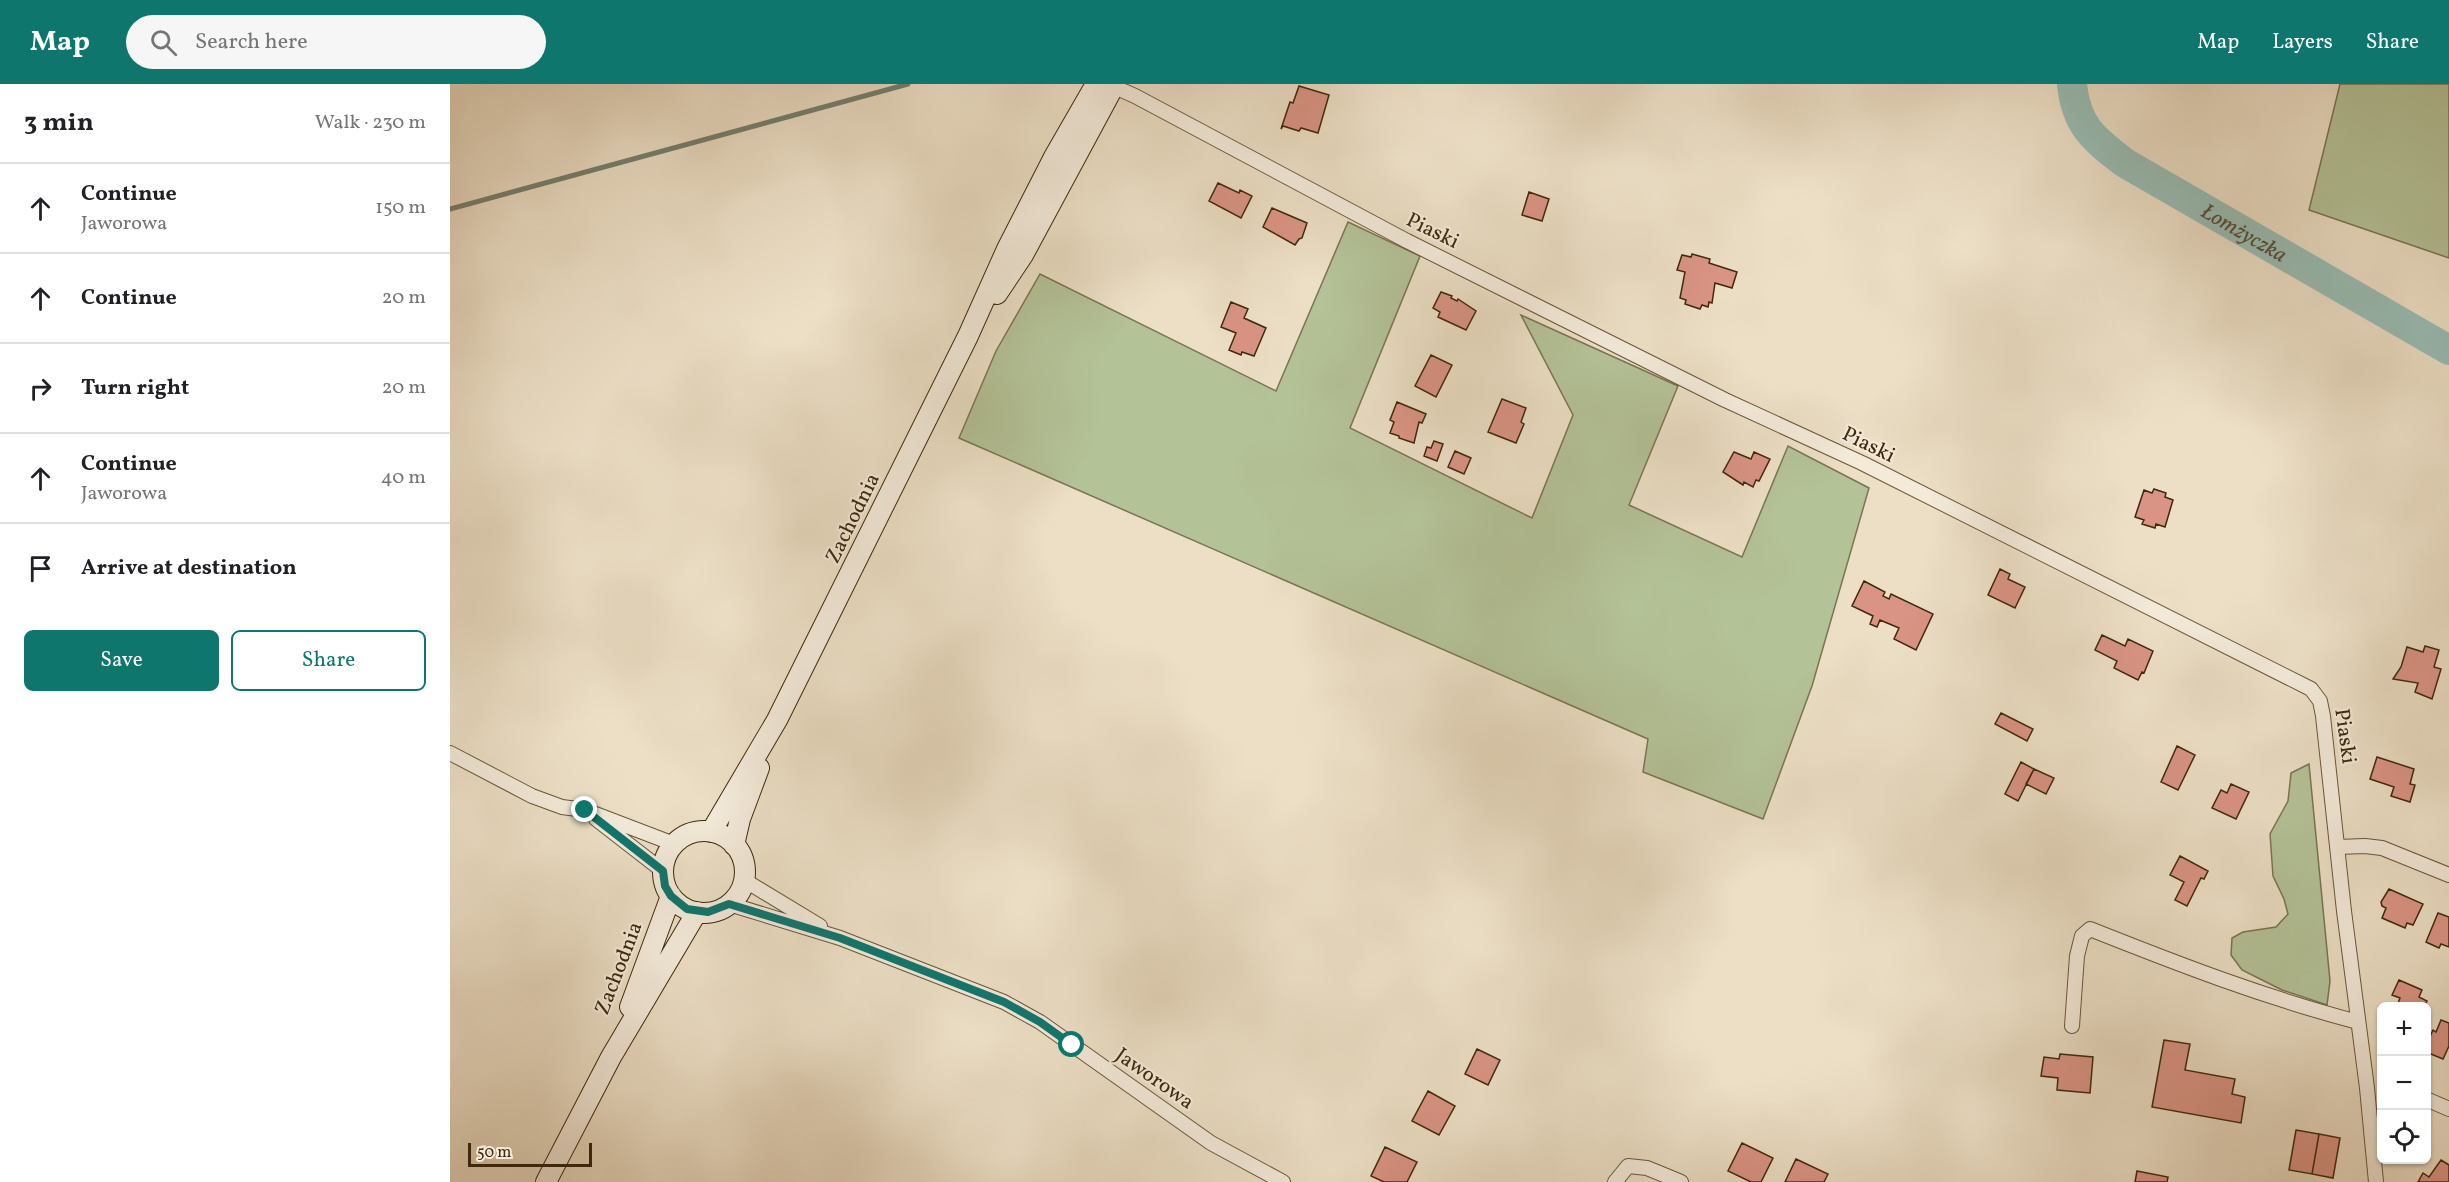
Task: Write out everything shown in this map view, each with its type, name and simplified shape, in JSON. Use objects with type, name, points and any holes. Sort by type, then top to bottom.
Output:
[{"type":"main road","name":"Zachodnia","points":[[711,832],[777,720],[968,336],[1023,255],[1108,85]]},
{"type":"main road","name":"Zachodnia","points":[[734,844],[740,819],[777,720]]},
{"type":"main road","points":[[698,832],[711,832],[724,836],[734,844],[743,861],[744,880],[738,893],[729,904],[708,912],[697,912],[678,904],[671,896],[665,886],[663,871],[667,853],[674,844],[685,836],[698,832]]},
{"type":"main road","name":"Zachodnia","points":[[611,1057],[671,896]]},
{"type":"main road","name":"Zachodnia","points":[[546,1182],[611,1057],[697,912]]},
{"type":"street","name":"Piaski","points":[[1108,85],[1143,100],[1407,241],[1725,400],[1862,462],[2311,689],[2320,701],[2323,716],[2376,1182]]},
{"type":"street","points":[[450,753],[532,796],[562,807],[585,810],[674,844]]},
{"type":"street","points":[[585,810],[663,871]]},
{"type":"street","points":[[2337,847],[2382,848],[2449,875]]},
{"type":"street","name":"Jaworowa","points":[[744,880],[840,938]]},
{"type":"street","name":"Jaworowa","points":[[729,904],[840,938],[1004,1002],[1031,1017],[1211,1143],[1282,1182]]},
{"type":"street","points":[[2072,1026],[2077,956],[2082,936],[2090,929],[2188,968],[2299,1006],[2358,1022]]},
{"type":"street","points":[[2367,1088],[2377,1087]]},
{"type":"street","points":[[2431,1101],[2449,1109]]},
{"type":"street","points":[[1615,1182],[1628,1167],[1647,1168],[1681,1182]]},
{"type":"green space","points":[[2340,84],[2449,84],[2449,258],[2309,210]]},
{"type":"green space","points":[[1348,222],[1420,256],[1350,428],[1532,518],[1573,415],[1521,315],[1678,386],[1629,505],[1742,557],[1788,446],[1869,488],[1812,686],[1763,819],[1643,772],[1648,739],[959,438],[996,351],[1040,274],[1276,391]]},
{"type":"green space","points":[[2309,764],[2330,981],[2327,1005],[2282,990],[2242,970],[2231,955],[2232,938],[2243,932],[2276,927],[2288,914],[2273,876],[2270,834],[2288,801],[2291,773]]},
{"type":"building","points":[[1299,86],[1329,95],[1318,133],[1283,126],[1281,129],[1290,102],[1293,103]]},
{"type":"building","points":[[1218,183],[1239,193],[1240,190],[1252,196],[1241,218],[1209,201]]},
{"type":"building","points":[[1529,192],[1549,199],[1542,221],[1522,215]]},
{"type":"building","points":[[1272,208],[1307,223],[1302,238],[1295,245],[1263,227]]},
{"type":"building","points":[[1692,254],[1710,259],[1709,263],[1737,272],[1732,288],[1715,283],[1712,303],[1709,302],[1708,307],[1702,305],[1700,309],[1685,304],[1686,300],[1680,298],[1685,272],[1677,270],[1682,255],[1691,257]]},
{"type":"building","points":[[1441,292],[1452,296],[1451,298],[1457,301],[1458,299],[1476,311],[1466,330],[1438,317],[1440,312],[1433,308]]},
{"type":"building","points":[[1231,302],[1248,309],[1244,318],[1266,328],[1254,356],[1242,352],[1241,355],[1229,350],[1236,333],[1221,327]]},
{"type":"building","points":[[1431,355],[1452,365],[1436,397],[1415,386]]},
{"type":"building","points":[[1502,399],[1526,408],[1521,422],[1524,424],[1516,443],[1488,432]]},
{"type":"building","points":[[1397,402],[1426,414],[1422,423],[1419,422],[1414,443],[1390,433],[1394,422],[1390,420]]},
{"type":"building","points":[[1434,441],[1443,444],[1437,461],[1424,456],[1427,447],[1431,448]]},
{"type":"building","points":[[1455,451],[1471,458],[1464,474],[1448,467]]},
{"type":"building","points":[[1734,452],[1751,459],[1754,452],[1770,459],[1759,481],[1756,480],[1753,487],[1744,482],[1743,485],[1723,472]]},
{"type":"building","points":[[2154,489],[2166,493],[2165,497],[2173,500],[2165,527],[2156,524],[2155,528],[2142,524],[2144,520],[2135,517],[2144,490],[2152,493]]},
{"type":"building","points":[[2000,569],[2010,574],[2008,579],[2025,587],[2015,608],[1988,595]]},
{"type":"building","points":[[1864,581],[1885,592],[1883,596],[1889,599],[1891,594],[1933,614],[1916,650],[1894,639],[1899,628],[1880,620],[1877,627],[1870,624],[1873,616],[1852,606]]},
{"type":"building","points":[[2102,635],[2125,646],[2128,639],[2153,651],[2144,673],[2142,672],[2138,680],[2114,668],[2117,661],[2095,650]]},
{"type":"building","points":[[2425,646],[2439,650],[2434,667],[2441,669],[2432,699],[2415,692],[2418,683],[2393,679],[2401,667],[2407,647],[2423,652]]},
{"type":"building","points":[[2001,713],[2033,729],[2027,741],[1995,724]]},
{"type":"building","points":[[2177,746],[2195,755],[2178,790],[2161,782]]},
{"type":"building","points":[[2377,757],[2414,769],[2410,784],[2415,785],[2410,802],[2391,796],[2394,787],[2370,779]]},
{"type":"building","points":[[2021,762],[2034,769],[2018,801],[2005,794]]},
{"type":"building","points":[[2034,769],[2054,778],[2046,794],[2026,784]]},
{"type":"building","points":[[2231,784],[2249,792],[2236,819],[2212,808],[2221,790],[2227,793]]},
{"type":"building","points":[[2180,856],[2208,871],[2204,879],[2201,878],[2187,906],[2175,900],[2184,882],[2170,875]]},
{"type":"building","points":[[2389,889],[2423,904],[2413,925],[2407,923],[2405,928],[2382,918],[2386,908],[2381,902]]},
{"type":"building","points":[[2438,913],[2449,917],[2449,947],[2441,944],[2439,948],[2426,942]]},
{"type":"building","points":[[2399,980],[2422,990],[2419,997],[2427,1001],[2398,1002],[2400,998],[2392,995]]},
{"type":"building","points":[[2441,1020],[2449,1023],[2449,1046],[2443,1059],[2431,1054],[2431,1034],[2433,1030],[2436,1032]]},
{"type":"building","points":[[2164,1040],[2190,1044],[2185,1070],[2235,1079],[2232,1094],[2245,1097],[2241,1123],[2152,1107]]},
{"type":"building","points":[[1477,1049],[1500,1060],[1488,1085],[1465,1074]]},
{"type":"building","points":[[2060,1054],[2093,1057],[2090,1093],[2057,1090],[2058,1078],[2041,1076],[2044,1057],[2059,1059]]},
{"type":"building","points":[[1428,1091],[1455,1106],[1439,1135],[1412,1121]]},
{"type":"building","points":[[2296,1130],[2319,1134],[2312,1174],[2289,1170]]},
{"type":"building","points":[[2319,1134],[2340,1138],[2333,1178],[2312,1174]]},
{"type":"building","points":[[1742,1143],[1773,1158],[1761,1182],[1751,1182],[1728,1171]]},
{"type":"building","points":[[1385,1147],[1417,1162],[1407,1182],[1384,1182],[1371,1176]]},
{"type":"building","points":[[1796,1159],[1828,1174],[1824,1182],[1785,1182]]},
{"type":"building","points":[[2441,1160],[2449,1165],[2449,1182],[2418,1182],[2423,1173],[2429,1177]]},
{"type":"building","points":[[2137,1171],[2168,1177],[2167,1182],[2135,1182]]},
{"type":"waterway","points":[[450,209],[908,84]]},
{"type":"waterway","name":"Łomżyczka","points":[[2072,84],[2078,111],[2088,130],[2125,163],[2449,350]]},
{"type":"route","points":[[585,810],[663,871],[665,886],[671,896],[687,909],[708,912],[729,904],[840,938],[1004,1002],[1040,1022],[1072,1045]]}]
